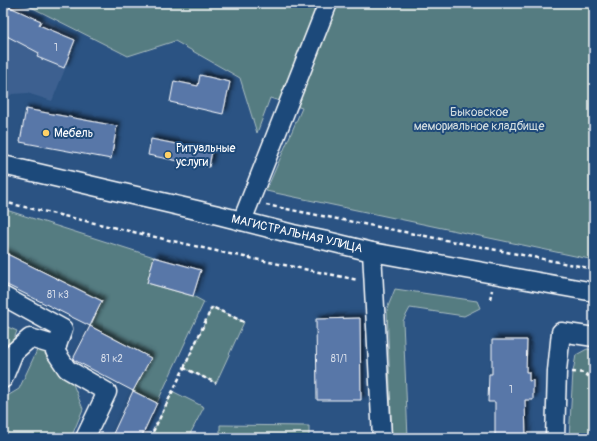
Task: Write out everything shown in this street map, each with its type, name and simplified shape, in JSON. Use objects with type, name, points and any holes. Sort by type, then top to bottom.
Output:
[{"type":"street","points":[[242,221],[328,3]]},
{"type":"street","name":"МАГИСТРАЛЬНАЯ УЛИЦА","points":[[3,165],[372,252],[594,292]]},
{"type":"street","points":[[372,252],[382,438]]},
{"type":"street","points":[[3,296],[63,329],[56,351],[67,369],[108,392],[85,438]]},
{"type":"street","points":[[555,438],[557,371],[561,332],[594,337]]},
{"type":"street","points":[[3,379],[14,352],[30,338],[57,346]]},
{"type":"path","points":[[3,202],[225,253],[364,281]]},
{"type":"path","points":[[259,203],[594,269]]},
{"type":"path","points":[[150,438],[212,307],[244,322]]},
{"type":"path","points":[[184,368],[216,383]]},
{"type":"path","points":[[557,371],[585,373],[594,382]]},
{"type":"shaded area","points":[[3,3],[12,3],[78,37],[52,101],[27,93],[12,94],[3,102]]},
{"type":"green space","name":"Быковское мемориальное кладбище","points":[[23,3],[594,3],[594,260],[266,191],[302,108],[270,98],[257,133],[240,78],[175,41],[128,56]]},
{"type":"green space","points":[[3,209],[154,257],[147,283],[193,296],[204,302],[157,403],[133,391],[150,358],[90,326],[102,301],[3,252]]},
{"type":"green space","points":[[395,289],[477,301],[480,308],[464,316],[410,308],[403,321],[408,438],[392,438],[387,309]]},
{"type":"green space","points":[[212,307],[244,322],[216,383],[184,368]]},
{"type":"green space","points":[[3,325],[17,331],[6,359],[3,358]]},
{"type":"green space","points":[[39,346],[67,369],[83,409],[71,438],[3,438],[4,398],[19,389]]},
{"type":"green space","points":[[587,349],[594,350],[594,438],[569,438],[573,372],[576,355]]},
{"type":"green space","points":[[172,391],[204,407],[188,438],[150,438]]},
{"type":"green space","points":[[220,425],[309,426],[309,438],[220,438]]},
{"type":"building","points":[[3,4],[41,21],[39,25],[75,40],[64,68],[37,57],[39,53],[3,34]]},
{"type":"building","points":[[200,75],[230,82],[223,114],[170,102],[174,81],[198,86]]},
{"type":"building","points":[[26,109],[117,126],[111,159],[20,142]]},
{"type":"building","points":[[151,139],[212,151],[209,167],[148,155]]},
{"type":"building","points":[[3,252],[102,301],[90,326],[3,283]]},
{"type":"building","points":[[154,257],[201,270],[193,296],[147,283]]},
{"type":"building","points":[[360,318],[361,400],[317,400],[316,319]]},
{"type":"building","points":[[90,326],[151,358],[133,391],[73,359]]},
{"type":"building","points":[[492,340],[527,340],[526,372],[529,372],[529,381],[533,380],[533,400],[525,400],[526,438],[495,438],[495,402],[488,402],[489,374],[492,374]]},
{"type":"building","points":[[133,391],[157,403],[141,438],[111,438]]},
{"type":"place","name":"Мебель","points":[[46,133]]},
{"type":"place","name":"Ритуальные услуги","points":[[168,155]]}]
